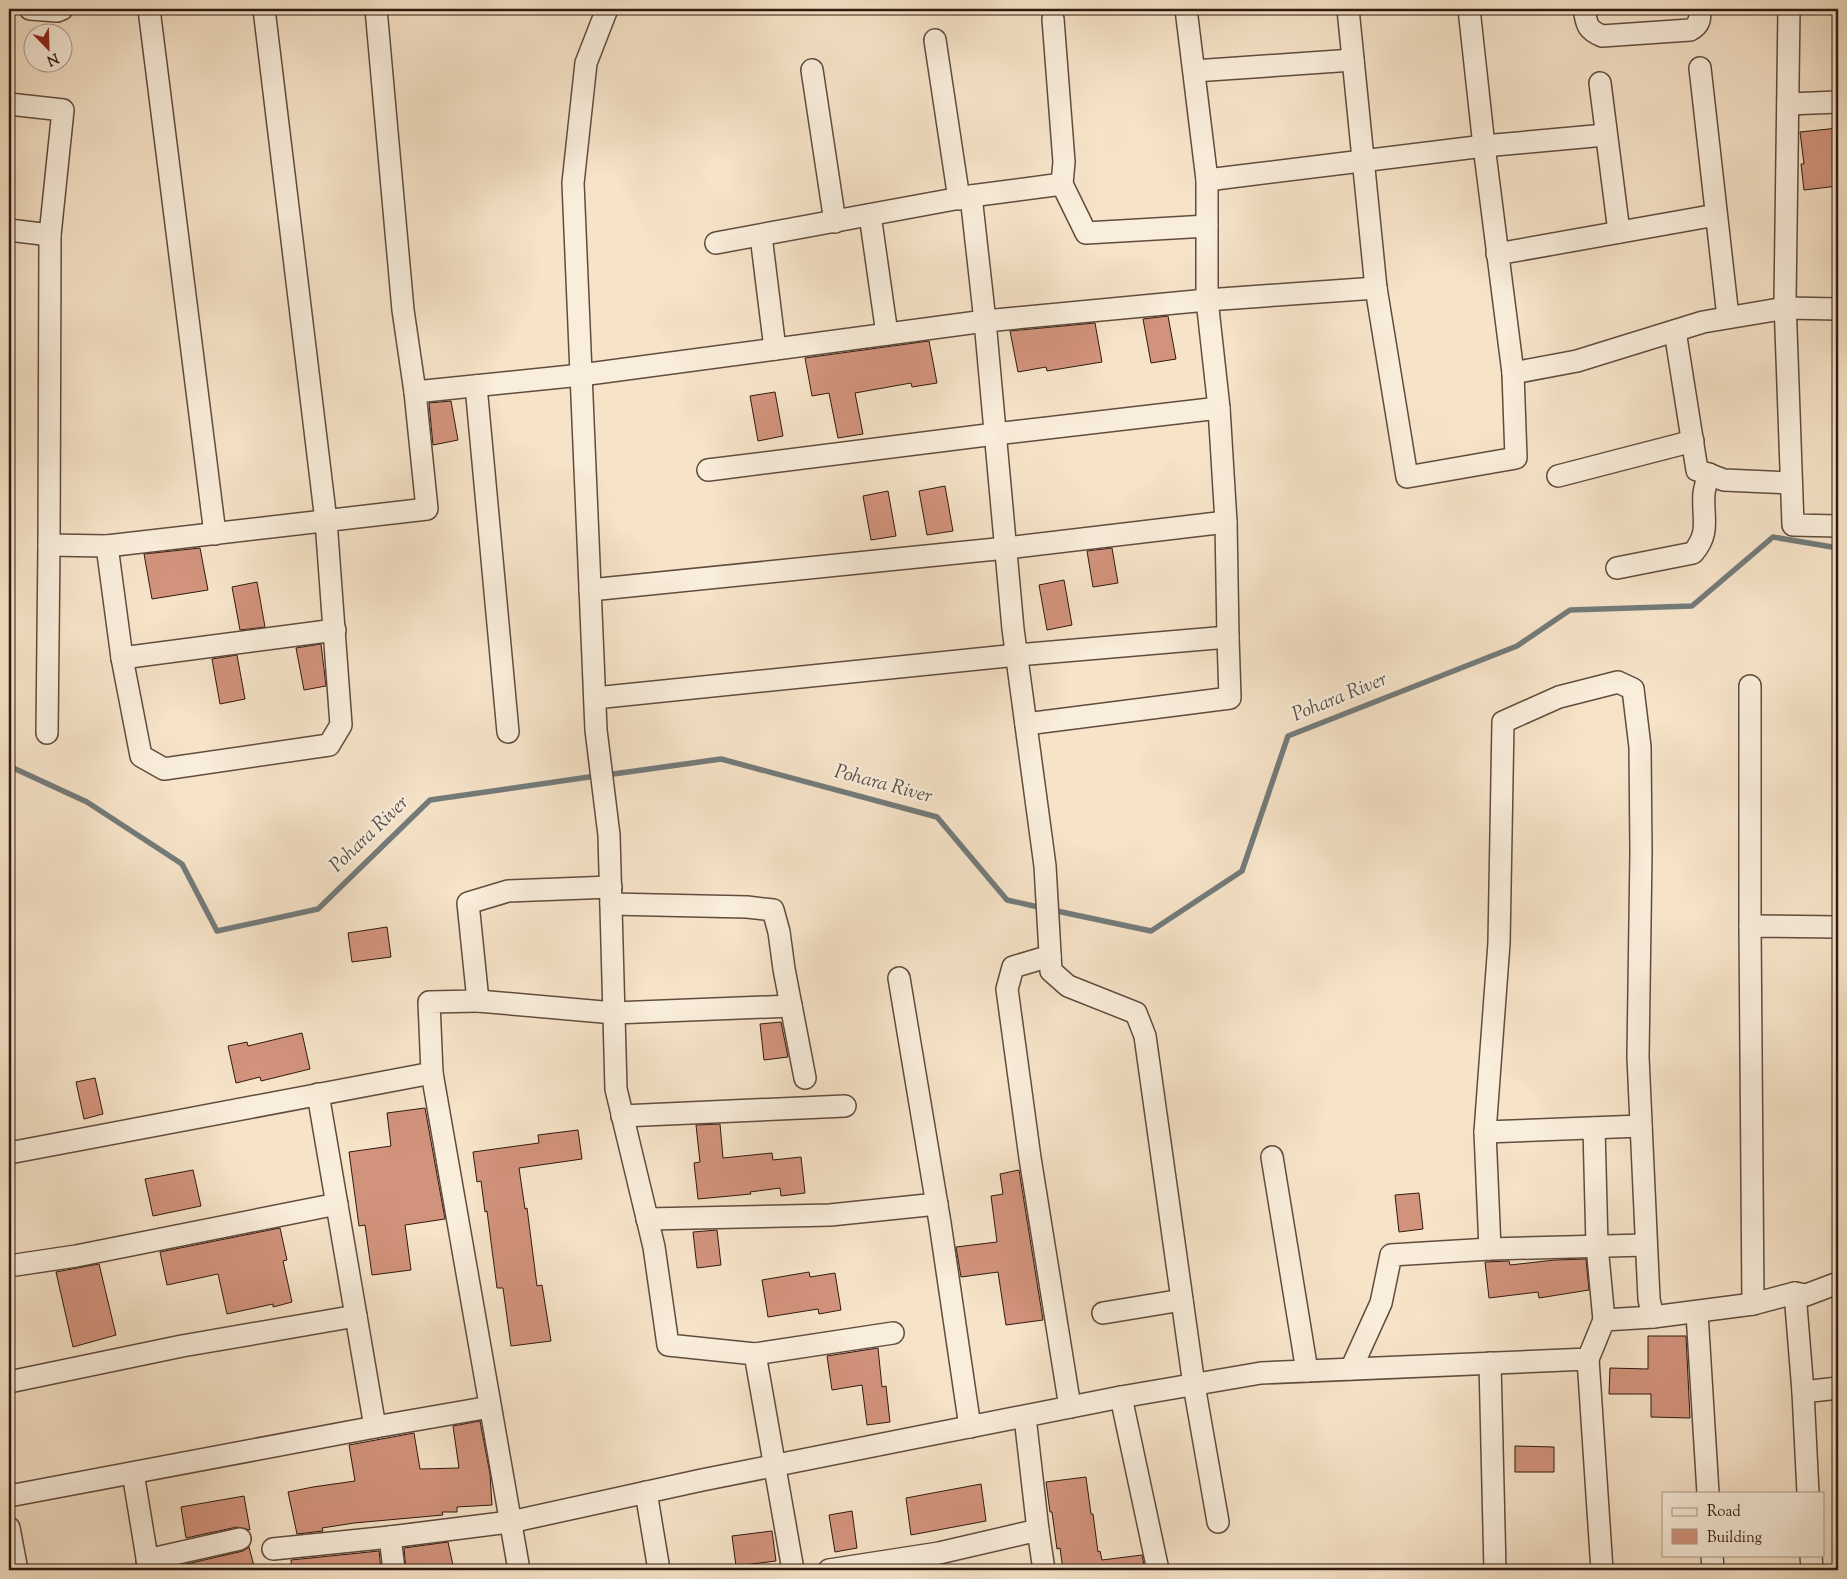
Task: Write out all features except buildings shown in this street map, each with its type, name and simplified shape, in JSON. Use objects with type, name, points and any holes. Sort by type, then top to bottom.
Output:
[{"type":"street","points":[[30,9],[57,11],[62,9]]},
{"type":"street","points":[[149,9],[215,534]]},
{"type":"street","points":[[107,546],[122,658],[141,756],[164,769],[329,745],[341,725],[326,520],[264,9]]},
{"type":"street","points":[[50,545],[107,546],[427,509],[415,392],[403,310],[376,9]]},
{"type":"street","points":[[607,9],[586,62],[573,183],[594,698],[609,835],[616,1089],[654,1247],[668,1345],[755,1354],[893,1333]]},
{"type":"street","points":[[1026,724],[1230,698],[1226,522],[1219,408],[1207,300],[1207,180],[1186,9]]},
{"type":"street","points":[[1348,9],[1376,288],[1406,477],[1516,458],[1513,373],[1497,254],[1469,9]]},
{"type":"street","points":[[1584,9],[1587,26],[1593,32],[1602,36],[1690,30],[1700,22],[1700,9]]},
{"type":"street","points":[[1789,9],[1786,308],[1793,525],[1838,526]]},
{"type":"street","points":[[1053,19],[1064,162],[1062,184],[1086,233],[1207,226]]},
{"type":"street","points":[[935,40],[965,198],[984,321],[1017,655],[1045,866],[1051,971],[1068,986],[1136,1013],[1145,1036],[1194,1385],[1218,1522]]},
{"type":"street","points":[[1194,71],[1353,60]]},
{"type":"street","points":[[1700,68],[1728,317]]},
{"type":"street","points":[[812,70],[835,222]]},
{"type":"street","points":[[1600,83],[1619,232]]},
{"type":"street","points":[[1788,104],[1838,102]]},
{"type":"street","points":[[9,104],[62,110],[50,234],[50,545],[47,733]]},
{"type":"street","points":[[1207,180],[1484,146],[1606,134]]},
{"type":"street","points":[[716,243],[965,198],[1062,184]]},
{"type":"street","points":[[870,215],[887,334]]},
{"type":"street","points":[[1497,254],[1716,215]]},
{"type":"street","points":[[9,230],[50,234]]},
{"type":"street","points":[[761,236],[775,349]]},
{"type":"street","points":[[415,392],[581,375],[984,321],[1207,300],[1376,288]]},
{"type":"street","points":[[1513,373],[1577,361],[1703,322],[1728,317],[1786,308],[1838,309]]},
{"type":"street","points":[[1675,331],[1698,470],[1724,480],[1791,483]]},
{"type":"street","points":[[476,386],[508,732]]},
{"type":"street","points":[[708,470],[1219,408]]},
{"type":"street","points":[[1558,476],[1692,441]]},
{"type":"street","points":[[1617,568],[1693,553],[1701,543],[1705,532],[1704,493],[1708,474]]},
{"type":"street","points":[[590,590],[749,572],[1006,548],[1226,522]]},
{"type":"street","points":[[122,658],[335,630]]},
{"type":"street","points":[[594,698],[1017,655],[1228,636]]},
{"type":"street","points":[[1490,1249],[1485,1132],[1499,944],[1503,722],[1559,697],[1618,682],[1633,689],[1640,746],[1638,1057],[1649,1299],[1653,1318]]},
{"type":"street","points":[[1750,686],[1753,1304]]},
{"type":"street","points":[[478,1001],[468,903],[508,891],[611,896],[773,910],[779,932],[805,1078]]},
{"type":"street","points":[[1750,926],[1838,926]]},
{"type":"street","points":[[1049,948],[1014,966],[1007,989],[1030,1158],[1070,1407]]},
{"type":"street","points":[[899,978],[937,1204],[970,1427]]},
{"type":"street","points":[[519,1570],[432,1073],[429,1002],[478,1001],[614,1013],[791,1006]]},
{"type":"street","points":[[9,1153],[432,1073]]},
{"type":"street","points":[[318,1094],[375,1426]]},
{"type":"street","points":[[622,1116],[845,1106]]},
{"type":"street","points":[[1485,1132],[1641,1126]]},
{"type":"street","points":[[1594,1128],[1597,1246],[1604,1320],[1588,1359],[1602,1570]]},
{"type":"street","points":[[1272,1157],[1307,1371]]},
{"type":"street","points":[[9,1266],[76,1256],[337,1204]]},
{"type":"street","points":[[647,1219],[830,1215],[937,1204]]},
{"type":"street","points":[[1351,1370],[1381,1303],[1391,1255],[1490,1249],[1646,1245]]},
{"type":"street","points":[[1604,1320],[1653,1318],[1697,1313],[1753,1304],[1794,1293],[1806,1295],[1838,1283]]},
{"type":"street","points":[[1794,1293],[1803,1392],[1808,1492]]},
{"type":"street","points":[[1103,1313],[1182,1300]]},
{"type":"street","points":[[1697,1313],[1708,1492]]},
{"type":"street","points":[[9,1382],[182,1346],[356,1316]]},
{"type":"street","points":[[755,1354],[793,1570]]},
{"type":"street","points":[[274,1549],[510,1522],[775,1465],[1121,1397],[1261,1373],[1588,1359]]},
{"type":"street","points":[[1490,1363],[1496,1570]]},
{"type":"street","points":[[1803,1392],[1838,1388]]},
{"type":"street","points":[[1121,1397],[1158,1570]]},
{"type":"street","points":[[9,1496],[375,1426],[490,1407]]},
{"type":"street","points":[[1025,1417],[1044,1570]]},
{"type":"street","points":[[134,1473],[148,1565],[240,1539]]},
{"type":"street","points":[[646,1492],[660,1570]]},
{"type":"street","points":[[9,1528],[17,1570]]},
{"type":"street","points":[[829,1570],[920,1563],[1038,1530]]},
{"type":"street","points":[[390,1537],[394,1570]]},
{"type":"street","points":[[1712,1556],[1713,1570]]},
{"type":"street","points":[[1811,1556],[1812,1570]]},
{"type":"waterway","name":"Pohara River","points":[[1052,910],[1151,931],[1242,871],[1288,736],[1517,646],[1570,610],[1692,606],[1773,537],[1838,548]]},
{"type":"waterway","name":"Pohara River","points":[[606,775],[721,759],[937,817],[1007,900],[1043,908]]},
{"type":"waterway","name":"Pohara River","points":[[9,766],[87,802],[182,864],[217,931],[318,909],[430,800],[596,776]]}]
